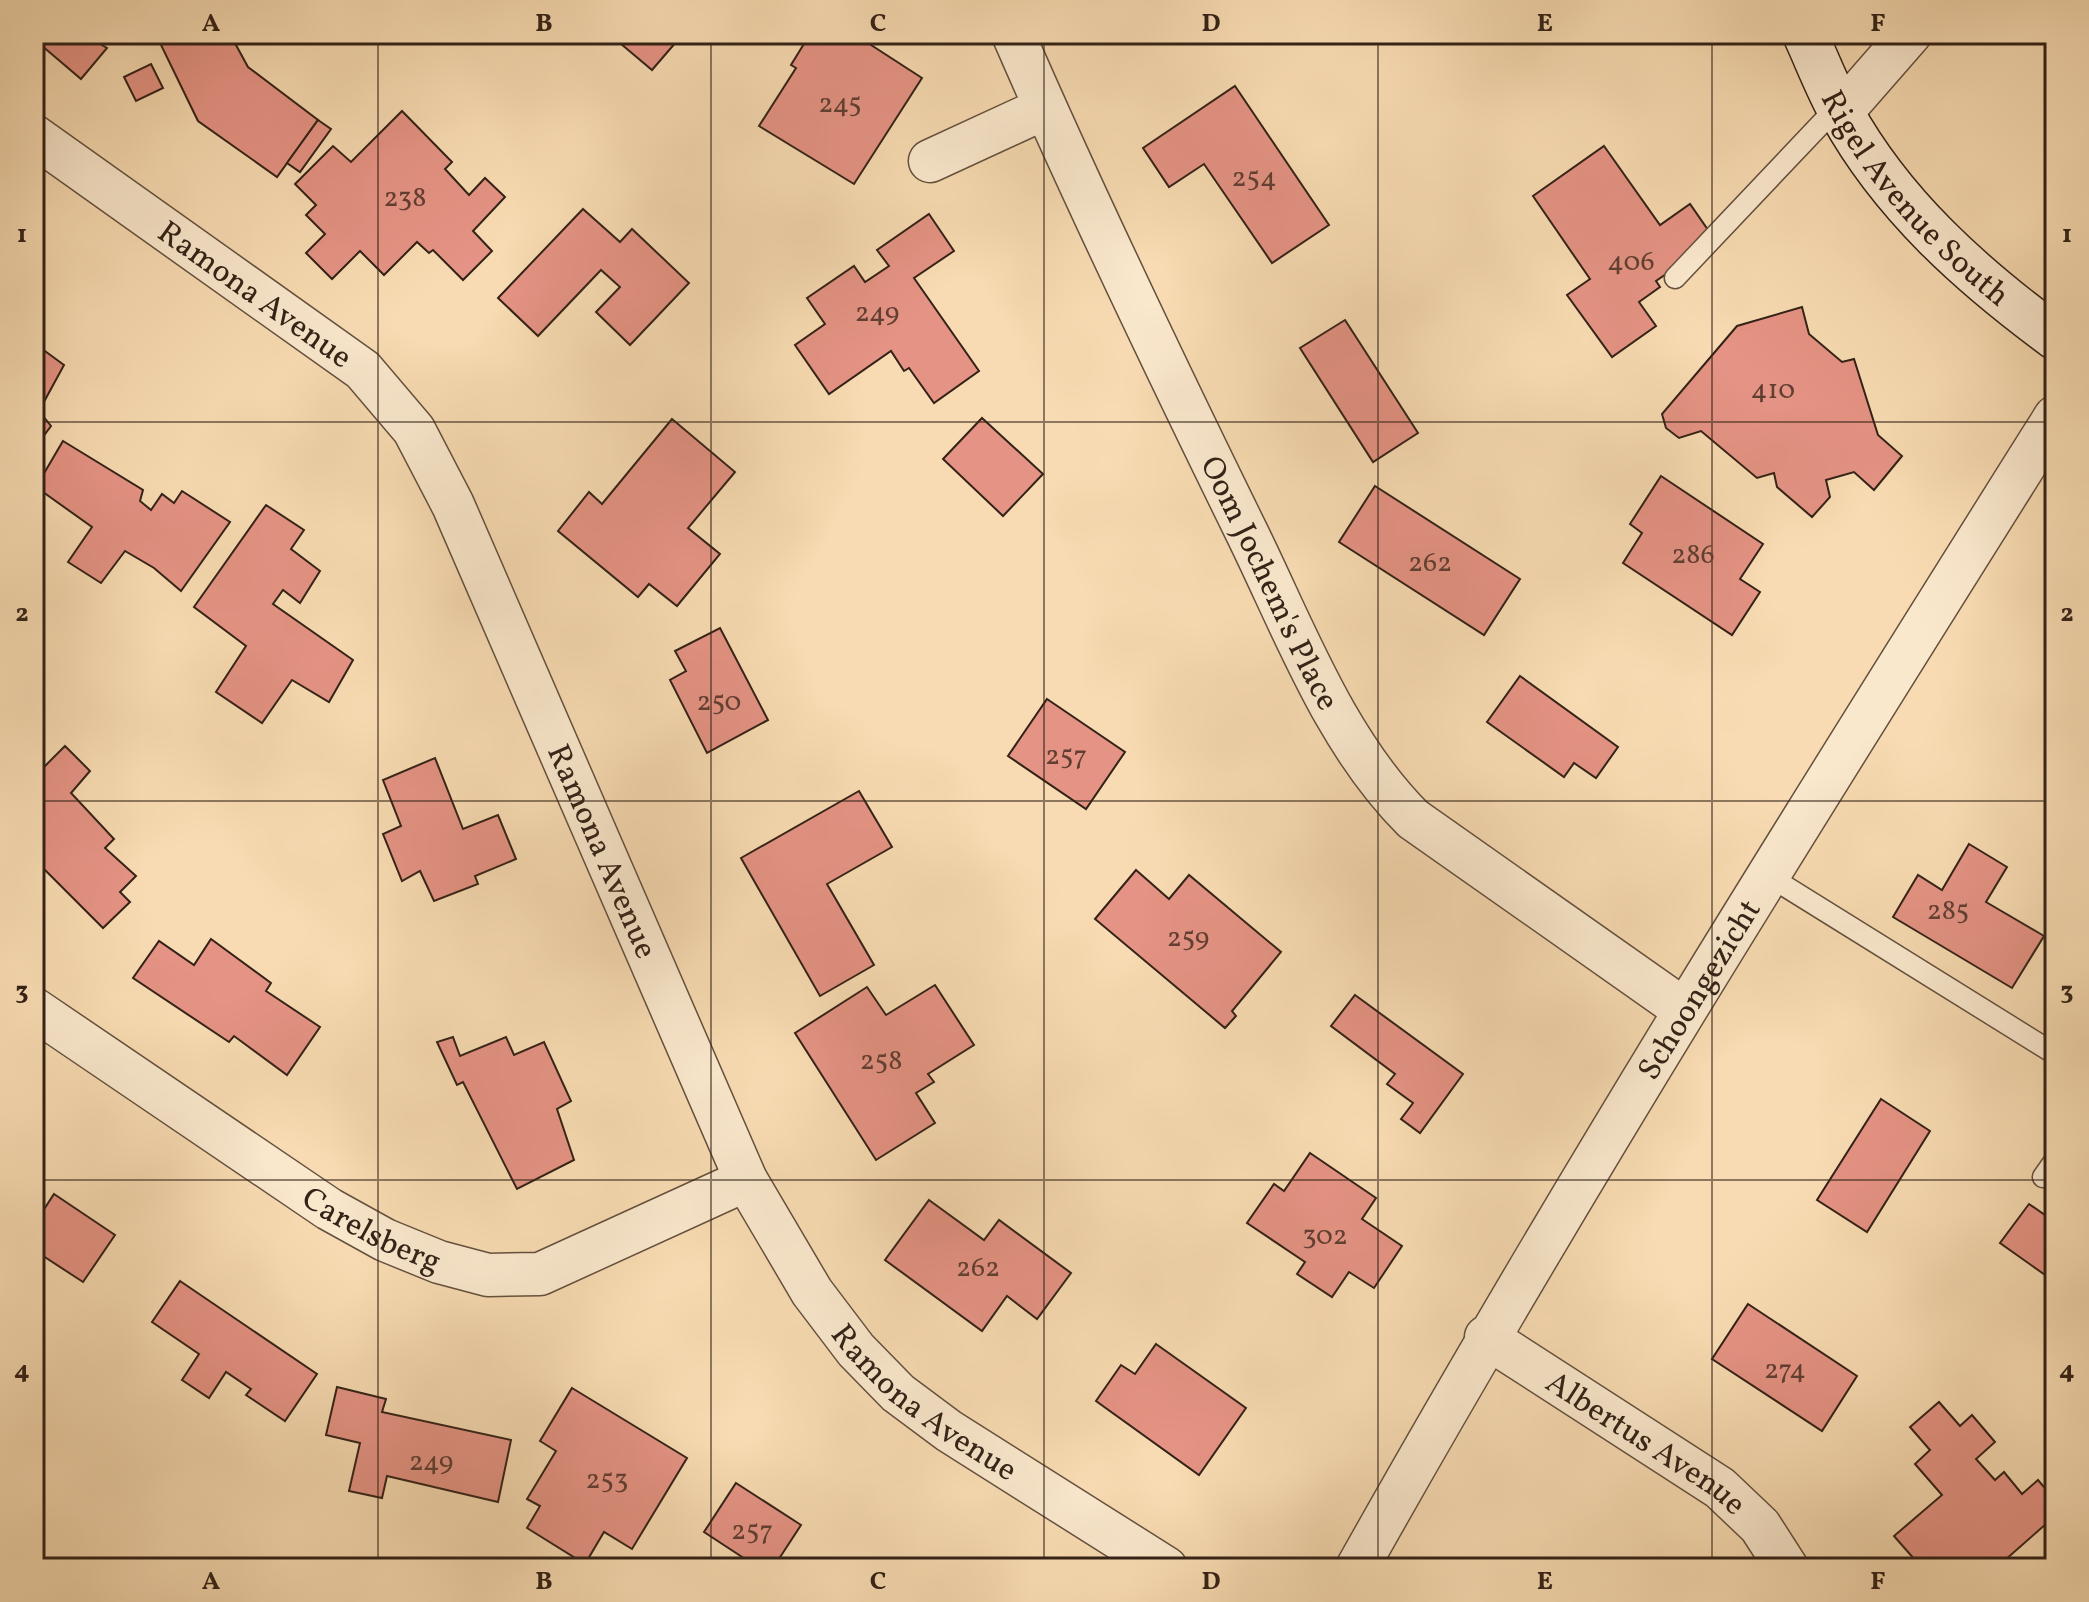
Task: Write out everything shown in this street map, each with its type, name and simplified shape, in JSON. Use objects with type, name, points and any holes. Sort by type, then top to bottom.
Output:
[{"type":"main road","name":"Rigel Avenue South","points":[[1805,34],[1840,109],[1874,164],[1927,231],[2011,305],[2055,337]]},
{"type":"street","name":"Oom Jochem's Place","points":[[1013,34],[1145,325],[1321,684],[1355,749],[1380,786],[1413,819],[1683,1009]]},
{"type":"street","points":[[1840,109],[1910,34]]},
{"type":"street","points":[[930,161],[1045,108]]},
{"type":"street","name":"Ramona Avenue","points":[[34,136],[363,370],[414,430],[453,505],[746,1180],[812,1292],[856,1350],[898,1393],[949,1431],[1166,1568]]},
{"type":"street","name":"Schoongezicht","points":[[1357,1568],[1486,1337],[1683,1009],[2055,417]]},
{"type":"street","name":"Carelsberg","points":[[34,1009],[329,1209],[385,1240],[439,1262],[488,1275],[540,1274],[746,1180]]},
{"type":"street","name":"Albertus Avenue","points":[[1486,1337],[1720,1488],[1760,1526],[1787,1568]]},
{"type":"lane","points":[[1675,278],[1840,109]]},
{"type":"lane","points":[[1767,875],[2055,1054]]},
{"type":"building","points":[[34,34],[104,34],[97,42],[107,48],[81,79],[34,39]]},
{"type":"building","points":[[181,34],[230,34],[248,67],[318,120],[277,177],[198,121],[161,45]]},
{"type":"building","points":[[630,34],[683,34],[652,70],[621,44]]},
{"type":"building","points":[[810,34],[854,34],[922,78],[854,184],[759,126],[796,68],[791,65]]},
{"type":"building","points":[[151,64],[163,88],[136,101],[124,77]]},
{"type":"building","points":[[1235,86],[1329,225],[1272,263],[1204,164],[1169,187],[1143,148]]},
{"type":"building","points":[[402,111],[452,162],[445,169],[469,195],[485,178],[505,197],[473,231],[492,251],[463,280],[433,250],[429,253],[417,242],[384,275],[360,251],[332,279],[306,253],[325,234],[306,215],[316,205],[295,184],[333,146],[351,162]]},
{"type":"building","points":[[318,120],[331,129],[300,172],[287,163]]},
{"type":"building","points":[[1604,146],[1660,225],[1690,204],[1715,240],[1656,281],[1660,287],[1639,302],[1656,326],[1612,357],[1567,295],[1590,279],[1533,196]]},
{"type":"building","points":[[583,209],[620,242],[632,229],[689,283],[630,345],[596,312],[620,287],[601,270],[538,336],[498,298]]},
{"type":"building","points":[[929,214],[954,251],[914,278],[979,371],[934,403],[909,368],[904,371],[891,351],[829,394],[795,345],[825,324],[807,298],[854,266],[865,282],[889,266],[877,250]]},
{"type":"building","points":[[1802,307],[1809,334],[1842,362],[1854,359],[1878,435],[1902,456],[1874,490],[1854,472],[1826,480],[1830,497],[1812,517],[1777,487],[1774,473],[1757,478],[1701,431],[1679,438],[1666,428],[1662,414],[1737,326]]},
{"type":"building","points":[[1345,320],[1418,433],[1373,462],[1300,348]]},
{"type":"building","points":[[34,343],[64,365],[39,411],[51,426],[34,449]]},
{"type":"building","points":[[982,418],[1043,474],[1003,516],[943,459]]},
{"type":"building","points":[[672,419],[735,472],[688,528],[720,554],[677,606],[649,584],[638,597],[558,531],[589,492],[602,504]]},
{"type":"building","points":[[63,441],[143,490],[140,501],[151,510],[162,494],[174,503],[182,491],[230,522],[181,591],[154,568],[125,551],[101,583],[68,562],[92,527],[36,487]]},
{"type":"building","points":[[1661,476],[1763,544],[1740,579],[1760,592],[1732,635],[1623,563],[1642,533],[1630,524]]},
{"type":"building","points":[[1375,486],[1520,579],[1484,635],[1339,542]]},
{"type":"building","points":[[266,505],[304,530],[291,549],[320,571],[300,603],[283,590],[273,604],[353,660],[329,702],[292,680],[262,723],[216,692],[246,646],[194,607]]},
{"type":"building","points":[[720,628],[768,720],[707,753],[670,680],[686,671],[675,651]]},
{"type":"building","points":[[1520,676],[1618,747],[1596,778],[1574,763],[1564,777],[1487,722]]},
{"type":"building","points":[[1047,699],[1125,752],[1086,809],[1008,756]]},
{"type":"building","points":[[65,746],[90,771],[71,793],[114,839],[105,848],[136,876],[120,892],[130,902],[103,928],[42,867],[34,876],[34,758],[44,767]]},
{"type":"building","points":[[435,758],[463,829],[498,815],[516,859],[475,876],[478,884],[434,901],[420,871],[402,881],[383,834],[401,826],[383,780]]},
{"type":"building","points":[[859,791],[892,847],[827,884],[874,965],[820,996],[741,858]]},
{"type":"building","points":[[1969,844],[2007,867],[1986,902],[2044,936],[2012,988],[1893,917],[1918,875],[1942,890]]},
{"type":"building","points":[[1136,870],[1169,899],[1189,875],[1281,952],[1232,1011],[1236,1016],[1225,1028],[1095,919]]},
{"type":"building","points":[[211,939],[271,983],[266,991],[320,1027],[287,1075],[234,1036],[229,1042],[133,978],[159,941],[194,965]]},
{"type":"building","points":[[935,985],[974,1045],[928,1074],[934,1082],[916,1093],[935,1123],[876,1160],[795,1033],[867,987],[886,1015]]},
{"type":"building","points":[[1355,995],[1463,1074],[1420,1133],[1401,1119],[1413,1103],[1387,1084],[1395,1074],[1331,1026]]},
{"type":"building","points":[[453,1037],[460,1056],[506,1037],[514,1055],[544,1042],[571,1101],[557,1109],[574,1160],[517,1189],[463,1082],[457,1085],[437,1042]]},
{"type":"building","points":[[1881,1099],[1930,1131],[1867,1232],[1817,1200]]},
{"type":"building","points":[[1310,1153],[1376,1198],[1362,1219],[1402,1246],[1374,1288],[1349,1272],[1332,1297],[1297,1274],[1305,1262],[1247,1223],[1274,1184],[1284,1191]]},
{"type":"building","points":[[54,1194],[115,1235],[83,1282],[34,1250],[34,1218],[37,1220]]},
{"type":"building","points":[[929,1200],[984,1240],[999,1220],[1071,1273],[1037,1319],[1007,1296],[982,1331],[885,1260]]},
{"type":"building","points":[[2029,1204],[2055,1222],[2055,1282],[2000,1243]]},
{"type":"building","points":[[180,1281],[317,1374],[285,1421],[246,1395],[251,1389],[226,1372],[209,1398],[182,1380],[199,1354],[152,1322]]},
{"type":"building","points":[[1748,1304],[1857,1376],[1822,1431],[1712,1359]]},
{"type":"building","points":[[1156,1344],[1246,1408],[1199,1475],[1096,1401],[1121,1365],[1135,1374]]},
{"type":"building","points":[[337,1387],[386,1399],[382,1412],[511,1440],[498,1502],[387,1476],[382,1498],[349,1491],[360,1443],[326,1435]]},
{"type":"building","points":[[572,1388],[687,1458],[632,1549],[604,1532],[585,1564],[527,1528],[540,1506],[527,1499],[556,1451],[540,1441]]},
{"type":"building","points":[[1939,1402],[1960,1426],[1972,1415],[1995,1442],[1976,1459],[1995,1480],[2004,1472],[2022,1494],[2038,1480],[2055,1500],[2055,1516],[1996,1568],[1922,1568],[1894,1536],[1942,1495],[1915,1464],[1930,1450],[1910,1427]]},
{"type":"building","points":[[736,1483],[801,1525],[773,1568],[759,1568],[704,1532]]}]
